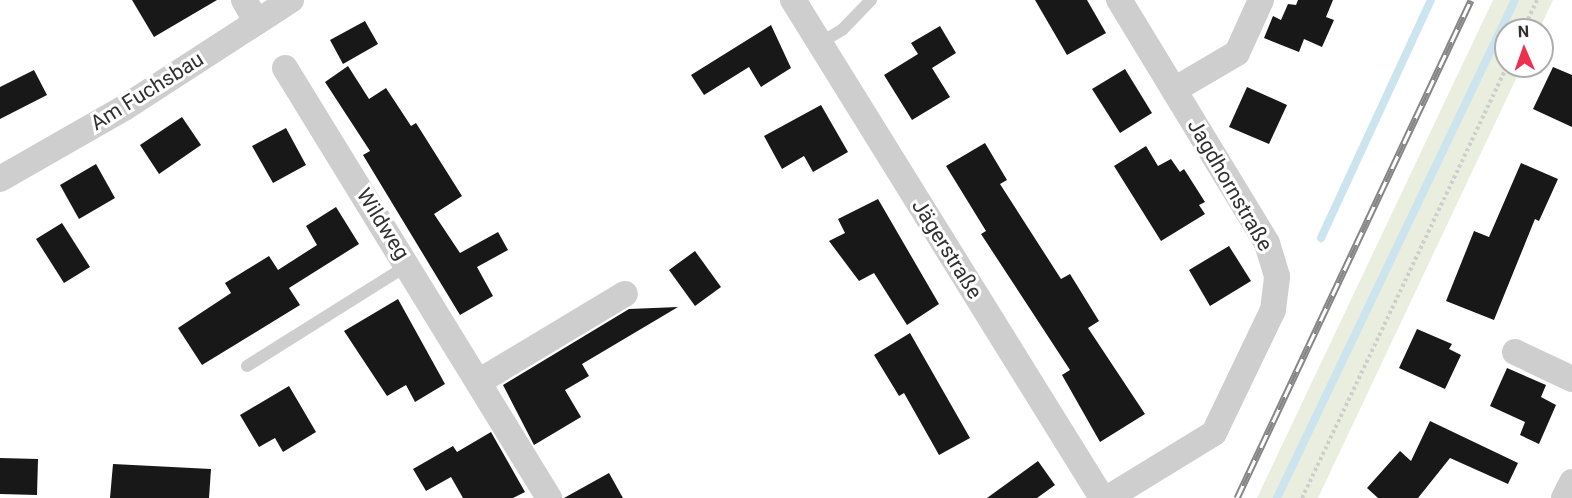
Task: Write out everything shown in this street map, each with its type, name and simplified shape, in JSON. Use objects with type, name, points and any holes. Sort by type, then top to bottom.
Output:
[{"type":"street","name":"Am Fuchsbau","points":[[0,179],[124,108],[250,10],[291,0]]},
{"type":"street","name":"Jägerstraße","points":[[793,0],[1101,498]]},
{"type":"street","name":"Jagdhornstraße","points":[[1108,498],[1214,433],[1244,380],[1273,310],[1277,276],[1267,243],[1119,0]]},
{"type":"street","points":[[1174,90],[1237,53],[1261,0]]},
{"type":"street","name":"Wildweg","points":[[285,68],[409,265],[549,498]]},
{"type":"street","points":[[480,381],[624,294]]},
{"type":"street","points":[[1515,352],[1572,379]]},
{"type":"street","points":[[1564,498],[1572,482]]},
{"type":"lane","points":[[820,43],[842,30],[871,0]]},
{"type":"lane","points":[[247,366],[409,265]]},
{"type":"path","points":[[1529,18],[1537,0]]},
{"type":"path","points":[[1302,498],[1501,78]]},
{"type":"shaded area","points":[[1493,0],[1553,0],[1545,18],[1494,18],[1494,78],[1516,78],[1318,498],[1257,498]]},
{"type":"building","points":[[132,0],[217,0],[154,37]]},
{"type":"building","points":[[1035,0],[1087,0],[1106,33],[1067,55]]},
{"type":"building","points":[[1298,0],[1333,0],[1326,17],[1334,20],[1322,47],[1304,39],[1299,52],[1264,38],[1273,16],[1281,20],[1288,4],[1296,5]]},
{"type":"building","points":[[365,21],[378,44],[343,64],[330,40]]},
{"type":"building","points":[[771,25],[791,68],[761,87],[749,67],[704,95],[691,75]]},
{"type":"building","points":[[940,26],[956,53],[932,68],[950,97],[912,120],[884,75],[918,54],[911,43]]},
{"type":"building","points":[[348,66],[369,99],[386,88],[411,126],[416,123],[462,196],[434,214],[460,253],[498,232],[508,250],[477,267],[493,296],[460,315],[363,155],[370,151],[325,82]]},
{"type":"building","points":[[1554,67],[1572,75],[1572,127],[1533,109],[1548,78],[1554,78]]},
{"type":"building","points":[[1125,69],[1152,113],[1120,133],[1092,89]]},
{"type":"building","points":[[34,70],[47,95],[0,119],[0,87]]},
{"type":"building","points":[[1247,87],[1287,105],[1269,144],[1229,127]]},
{"type":"building","points":[[821,105],[848,152],[813,172],[804,156],[782,169],[764,136]]},
{"type":"building","points":[[182,117],[201,145],[159,174],[140,145]]},
{"type":"building","points":[[286,128],[306,165],[273,183],[252,146]]},
{"type":"building","points":[[985,143],[1007,180],[1000,184],[1061,279],[1070,274],[1099,321],[1088,328],[1145,414],[1100,442],[1062,375],[1070,370],[981,234],[986,231],[946,166]]},
{"type":"building","points":[[1146,146],[1158,166],[1171,159],[1180,172],[1184,169],[1205,202],[1199,205],[1205,214],[1161,241],[1114,166]]},
{"type":"building","points":[[1521,163],[1558,179],[1539,221],[1535,219],[1494,320],[1446,301],[1474,231],[1489,237]]},
{"type":"building","points":[[96,164],[115,198],[79,219],[60,185]]},
{"type":"building","points":[[878,199],[939,304],[907,325],[874,273],[859,281],[829,241],[845,233],[838,219]]},
{"type":"building","points":[[336,207],[359,244],[289,288],[300,305],[202,365],[178,328],[231,293],[225,283],[269,256],[278,270],[317,245],[306,226]]},
{"type":"building","points":[[62,223],[90,267],[64,283],[36,239]]},
{"type":"building","points":[[1229,246],[1251,281],[1210,306],[1189,270]]},
{"type":"building","points":[[695,251],[721,287],[695,306],[669,270]]},
{"type":"building","points":[[398,299],[445,384],[415,402],[406,385],[387,396],[344,331]]},
{"type":"building","points":[[678,307],[582,364],[589,376],[565,390],[581,417],[534,445],[503,385],[629,309]]},
{"type":"building","points":[[1417,329],[1452,344],[1449,349],[1461,355],[1445,389],[1399,368]]},
{"type":"building","points":[[910,333],[970,438],[939,455],[904,393],[899,396],[874,355]]},
{"type":"building","points":[[1507,368],[1546,385],[1541,397],[1556,405],[1539,444],[1520,435],[1525,422],[1490,406]]},
{"type":"building","points":[[289,386],[316,432],[283,452],[275,438],[259,447],[240,415]]},
{"type":"building","points":[[1430,421],[1518,463],[1508,484],[1450,458],[1418,498],[1378,498],[1367,488],[1400,451],[1411,461]]},
{"type":"building","points":[[491,432],[525,492],[513,498],[463,498],[451,477],[426,491],[413,469],[453,446],[457,452]]},
{"type":"building","points":[[0,458],[38,459],[37,495],[0,494]]},
{"type":"building","points":[[1038,461],[1055,485],[1037,498],[987,498]]},
{"type":"building","points":[[113,464],[211,469],[209,498],[110,498]]},
{"type":"building","points":[[609,473],[623,498],[564,498]]},
{"type":"waterway","points":[[1321,238],[1431,0]]},
{"type":"waterway","points":[[1277,498],[1515,0]]},
{"type":"railway","points":[[1237,498],[1471,0]]}]
